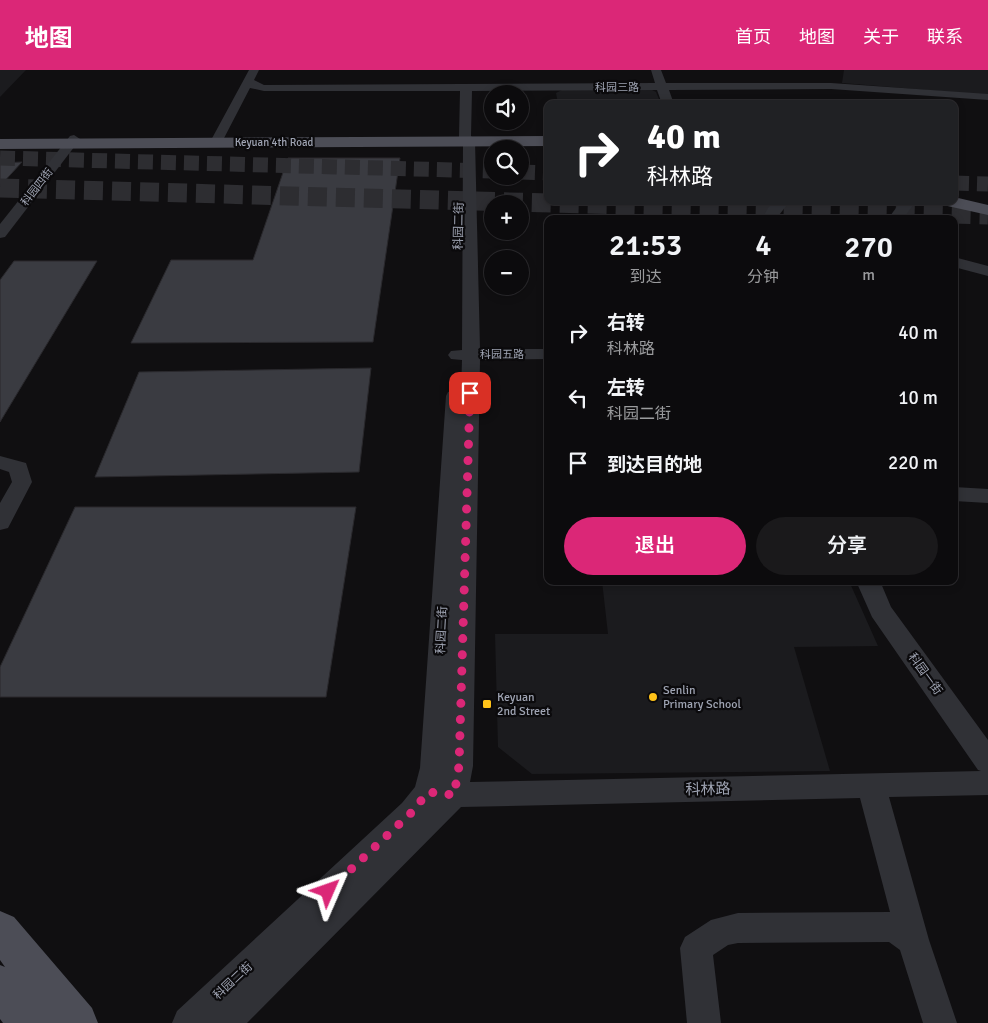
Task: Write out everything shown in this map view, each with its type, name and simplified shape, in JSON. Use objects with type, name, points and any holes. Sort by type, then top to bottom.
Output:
[{"type":"main road","name":"Keyuan 4th Road","points":[[465,140],[544,137]]},
{"type":"main road","name":"Keyuan 4th Road","points":[[0,140],[72,142]]},
{"type":"main road","name":"Keyuan 4th Road","points":[[0,144],[221,140],[544,141]]},
{"type":"main road","points":[[958,198],[988,205]]},
{"type":"main road","points":[[958,203],[988,210]]},
{"type":"main road","points":[[0,930],[77,1023]]},
{"type":"main road","points":[[0,986],[29,1023]]},
{"type":"street","points":[[221,140],[254,70]]},
{"type":"street","points":[[656,70],[667,100]]},
{"type":"street","name":"科园三路","points":[[248,81],[255,86],[264,88],[466,88],[551,92],[662,87],[831,86],[988,97]]},
{"type":"street","points":[[221,140],[249,94],[253,90],[264,88]]},
{"type":"street","name":"科园二街","points":[[441,794],[434,768],[464,355],[466,88]]},
{"type":"street","name":"科园四街","points":[[0,234],[72,142]]},
{"type":"street","points":[[771,215],[779,205]]},
{"type":"street","points":[[898,215],[906,205]]},
{"type":"street","points":[[958,263],[988,271]]},
{"type":"street","name":"科园五路","points":[[464,355],[544,354]]},
{"type":"street","points":[[0,462],[19,468],[22,482],[0,523]]},
{"type":"street","points":[[958,494],[988,496]]},
{"type":"street","name":"科园一街","points":[[870,585],[881,611],[988,762]]},
{"type":"street","name":"科林路","points":[[441,794],[988,783]]},
{"type":"street","points":[[871,785],[913,940],[940,1023]]},
{"type":"street","name":"科园二街","points":[[189,1023],[412,812],[441,794]]},
{"type":"street","name":"科园二街","points":[[223,1023],[441,794]]},
{"type":"street","points":[[704,1023],[696,948],[722,931],[738,928],[894,926],[913,940]]},
{"type":"shaded area","points":[[0,70],[26,70],[0,97]]},
{"type":"shaded area","points":[[844,70],[988,70],[988,95],[842,83]]},
{"type":"shaded area","points":[[650,89],[656,92],[659,100],[557,100],[556,93],[562,90]]},
{"type":"shaded area","name":"Senlin Primary School","points":[[602,585],[851,585],[878,646],[794,647],[830,771],[532,774],[498,747],[495,634],[608,634]]},
{"type":"building","points":[[288,158],[400,158],[373,342],[131,343],[171,260],[253,260]]},
{"type":"building","points":[[22,162],[0,186],[0,163]]},
{"type":"building","points":[[14,261],[97,261],[0,422],[0,280]]},
{"type":"building","points":[[371,368],[359,472],[95,477],[139,372]]},
{"type":"building","points":[[75,507],[356,507],[326,697],[0,697],[0,667]]},
{"type":"tunnel","points":[[0,158],[484,171]]},
{"type":"tunnel","points":[[529,172],[544,173]]},
{"type":"tunnel","points":[[958,183],[988,184]]},
{"type":"tunnel","points":[[0,188],[544,203]]},
{"type":"tunnel","points":[[622,205],[988,215]]},
{"type":"place","name":"Senlin Primary School","points":[[653,697]]},
{"type":"place","name":"Keyuan 2nd Street","points":[[487,704]]},
{"type":"route","points":[[328,891],[412,812],[428,792],[454,795],[459,766],[470,393]]}]
